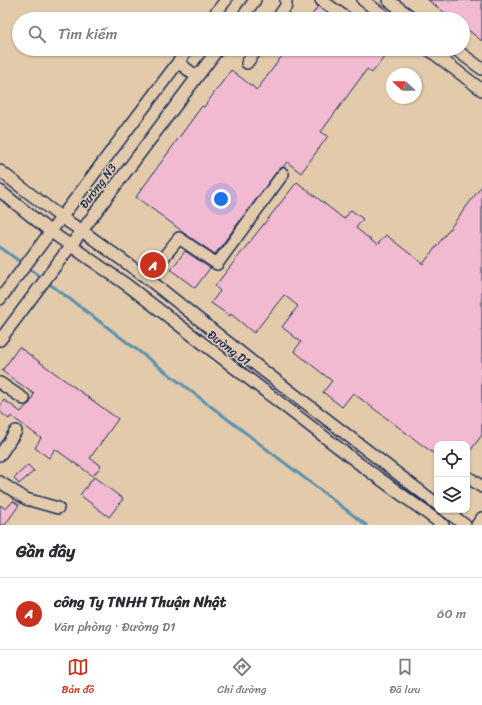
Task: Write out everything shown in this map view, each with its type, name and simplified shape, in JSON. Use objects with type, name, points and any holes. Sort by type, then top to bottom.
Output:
[{"type":"street","points":[[217,12],[226,0]]},
{"type":"street","points":[[246,12],[255,0]]},
{"type":"street","points":[[282,12],[286,6],[286,0]]},
{"type":"street","points":[[321,0],[338,12]]},
{"type":"street","points":[[363,0],[379,12]]},
{"type":"street","points":[[388,0],[404,12]]},
{"type":"street","name":"Đường N3","points":[[0,299],[183,56]]},
{"type":"street","name":"Đường N3","points":[[0,340],[55,269],[81,230],[213,56]]},
{"type":"street","points":[[247,63],[252,56]]},
{"type":"street","points":[[437,56],[482,90]]},
{"type":"street","points":[[464,56],[482,69]]},
{"type":"street","points":[[178,62],[197,77]]},
{"type":"street","name":"Đường D1","points":[[0,171],[62,218],[147,278],[260,368],[434,502]]},
{"type":"street","points":[[147,278],[180,238],[217,264],[283,174]]},
{"type":"street","name":"Đường D1","points":[[0,191],[51,232],[127,285],[250,381],[443,525]]},
{"type":"street","points":[[250,381],[260,368]]},
{"type":"street","points":[[0,383],[24,399]]},
{"type":"street","points":[[0,455],[16,431]]},
{"type":"street","points":[[470,478],[482,487]]},
{"type":"street","points":[[0,482],[26,499],[58,508]]},
{"type":"street","points":[[449,513],[465,525]]},
{"type":"street","points":[[477,525],[482,518]]},
{"type":"building","points":[[428,0],[482,0],[482,41],[470,32],[470,12],[444,12]]},
{"type":"building","points":[[318,6],[326,12],[314,12]]},
{"type":"building","points":[[282,56],[385,56],[372,73],[367,69],[321,132],[328,136],[301,173],[287,162],[278,170],[215,254],[182,232],[136,197],[202,106],[204,107],[231,70],[257,90]]},
{"type":"building","points":[[297,182],[344,219],[351,210],[363,219],[356,228],[377,245],[386,235],[423,264],[482,186],[482,435],[470,451],[470,441],[434,441],[434,454],[353,393],[342,407],[323,392],[332,381],[294,351],[301,342],[282,327],[298,306],[284,295],[254,333],[231,314],[230,316],[211,303],[220,291],[215,286]]},
{"type":"building","points":[[185,251],[210,268],[195,288],[171,270]]},
{"type":"building","points":[[19,347],[118,419],[90,458],[101,466],[93,476],[55,449],[49,458],[35,448],[41,438],[11,416],[9,419],[0,412],[0,406],[4,400],[21,412],[30,403],[34,394],[2,371]]},
{"type":"building","points":[[28,465],[34,471],[19,484],[14,478]]},
{"type":"building","points":[[94,477],[123,499],[109,517],[80,495]]},
{"type":"building","points":[[13,501],[19,505],[5,525],[0,525],[0,505],[6,509]]},
{"type":"waterway","points":[[0,247],[23,264]]},
{"type":"waterway","points":[[27,267],[366,525]]},
{"type":"place","name":"công Ty TNHH Thuận Nhật","points":[[153,265]]}]
